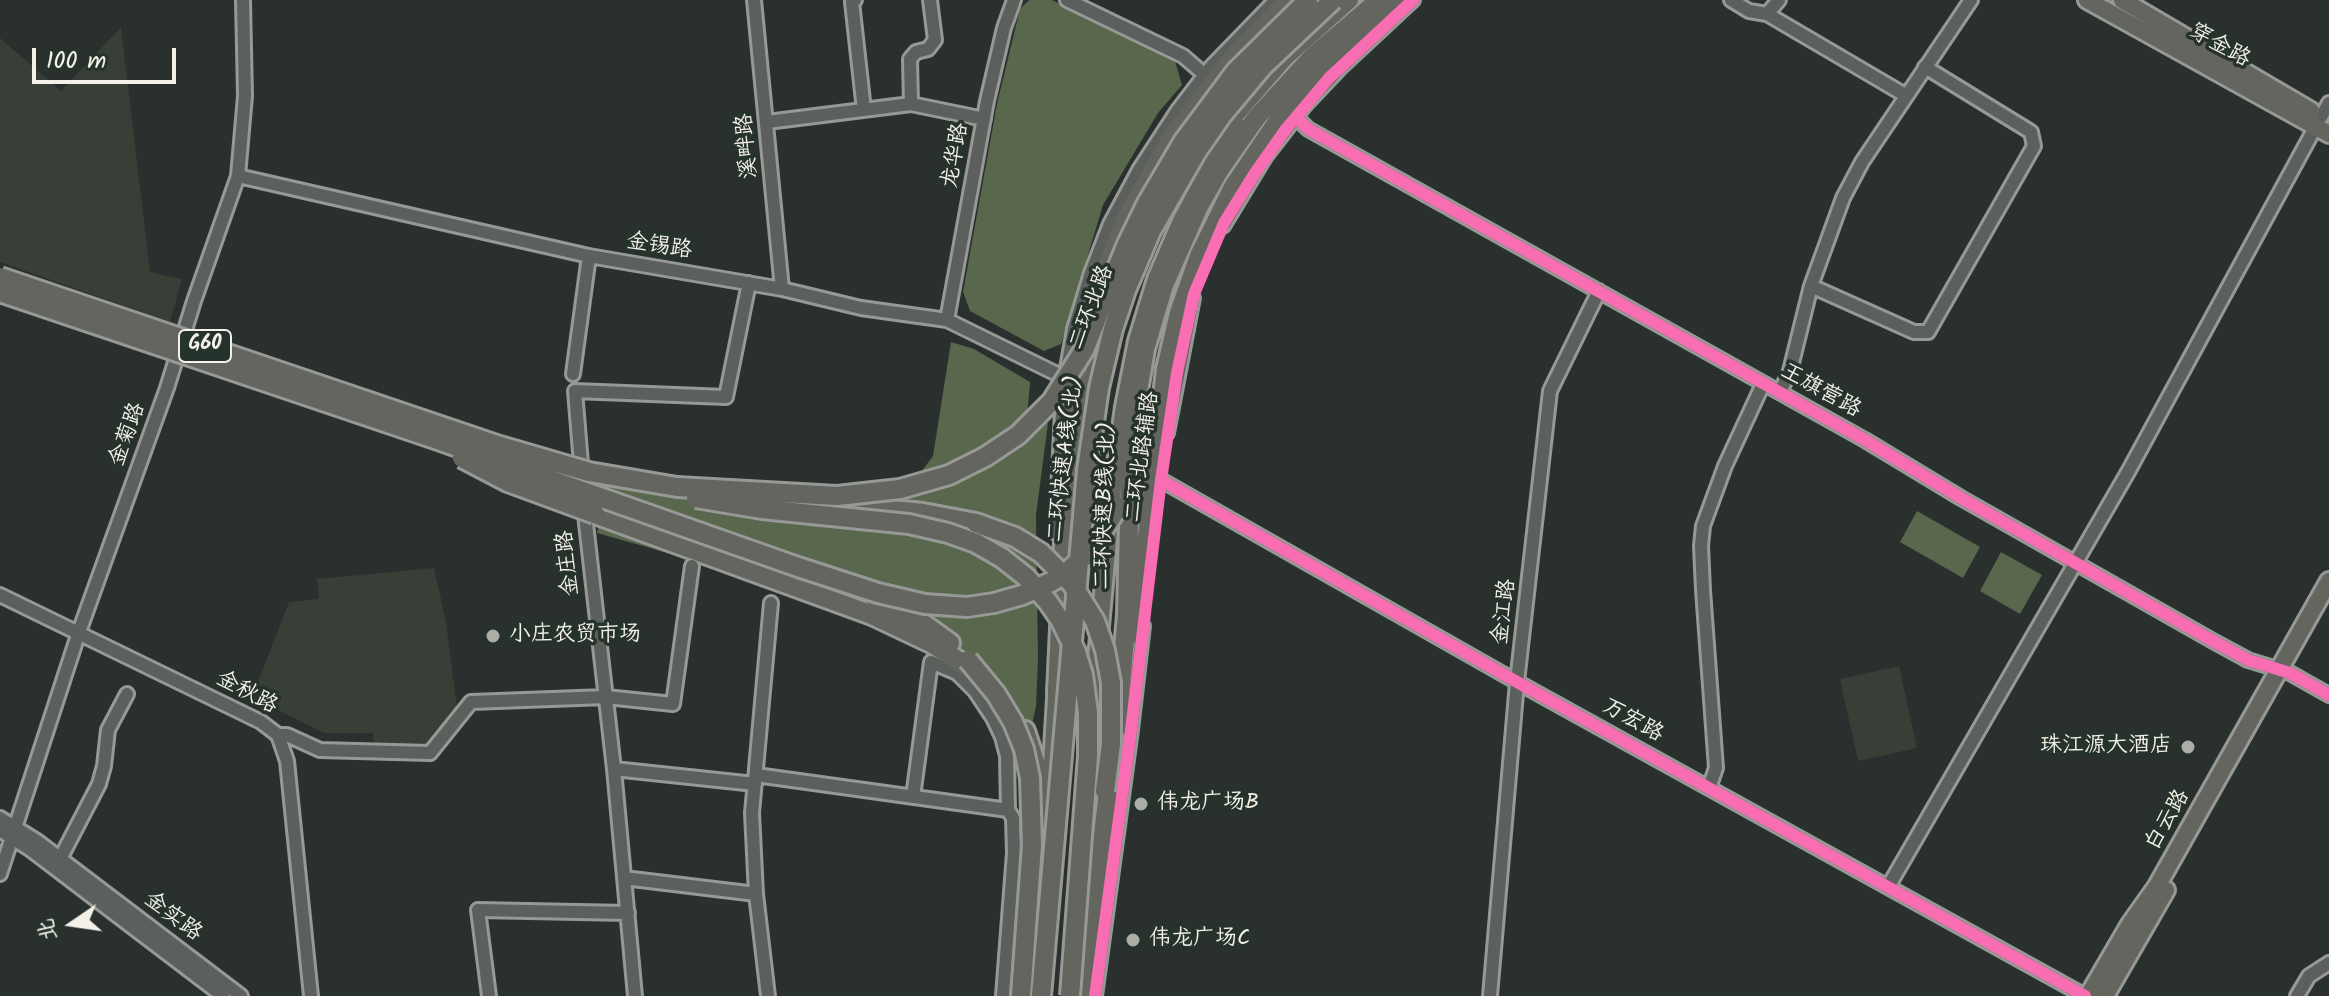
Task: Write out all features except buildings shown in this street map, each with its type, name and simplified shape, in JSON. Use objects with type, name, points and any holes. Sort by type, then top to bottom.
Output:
[{"type":"highway","points":[[1057,693],[1070,413],[1079,353],[1093,300],[1126,218],[1173,135],[1233,57],[1288,0]]},
{"type":"highway","points":[[677,487],[824,496],[874,494],[912,487],[949,475],[985,457],[1018,435],[1052,401],[1079,361],[1127,244],[1183,142],[1236,71],[1308,0]]},
{"type":"highway","name":"二环快速A线(北)","points":[[1040,996],[1087,470],[1099,388],[1113,329],[1151,231],[1197,151],[1263,66],[1333,0]]},
{"type":"highway","name":"二环快速B线(北)","points":[[1081,996],[1124,664],[1132,418],[1157,306],[1189,225],[1209,187],[1244,134],[1305,64],[1379,0]]},
{"type":"highway","points":[[822,576],[910,601],[967,607],[1022,595],[1066,573],[1090,551],[1118,507],[1179,313],[1214,223],[1260,145],[1286,110],[1326,64],[1397,0]]},
{"type":"highway","name":"G60","points":[[0,277],[408,422]]},
{"type":"highway","name":"G60","points":[[0,292],[408,422]]},
{"type":"highway","points":[[1105,791],[1140,610],[1160,411],[1179,313]]},
{"type":"highway","points":[[408,422],[647,487],[730,504],[939,530],[985,548],[1026,577],[1055,611],[1071,641],[1083,675],[1088,713],[1088,756],[1069,996]]},
{"type":"highway","points":[[408,422],[499,478],[872,615],[931,643],[975,671],[1014,712],[1037,761],[1046,808],[1050,897]]},
{"type":"highway","points":[[408,422],[822,576],[895,607],[939,634],[977,669],[1013,722],[1028,763],[1033,810],[1021,996]]},
{"type":"highway","points":[[546,461],[619,478],[677,487],[945,516],[996,529],[1033,547],[1063,573],[1081,595],[1095,621],[1105,650],[1111,683],[1112,722],[1081,996]]},
{"type":"main road","name":"二环北路","points":[[1049,996],[1051,789],[1057,693],[1068,551],[1082,429],[1096,360],[1112,311],[1146,241],[1200,157],[1278,66],[1350,0]]},
{"type":"main road","points":[[1069,996],[1114,477],[1130,373],[1146,310],[1181,221],[1231,135],[1290,63],[1361,0]]},
{"type":"main road","name":"穿金路","points":[[2087,0],[2325,120]]},
{"type":"main road","name":"穿金路","points":[[2122,0],[2325,120]]},
{"type":"main road","name":"白云路","points":[[2105,996],[2285,671],[2329,581]]},
{"type":"main road","name":"白云路","points":[[2086,996],[2329,604]]},
{"type":"street","name":"金菊路","points":[[0,874],[79,632],[167,388],[238,176],[245,96],[243,0]]},
{"type":"street","name":"溪畔路","points":[[754,0],[782,289]]},
{"type":"street","points":[[855,0],[852,2],[864,110]]},
{"type":"street","points":[[911,104],[910,59],[916,52],[932,47],[935,40],[930,0]]},
{"type":"street","name":"龙华路","points":[[947,320],[984,119],[1004,28],[1014,0]]},
{"type":"street","points":[[1067,0],[1183,56],[1205,75]]},
{"type":"street","points":[[1057,693],[1056,503],[1065,378],[1081,302],[1110,224],[1151,151],[1205,75],[1276,0]]},
{"type":"street","name":"二环北路辅路","points":[[1095,996],[1161,480],[1181,350],[1200,276],[1234,206],[1296,117],[1329,78],[1413,0]]},
{"type":"street","points":[[1731,0],[1749,11],[1767,14],[1905,95]]},
{"type":"street","points":[[1767,14],[1779,0]]},
{"type":"street","points":[[1780,392],[1790,371],[1811,286],[1843,198],[1905,95],[1971,0]]},
{"type":"street","points":[[1811,286],[1914,332],[1928,332],[2034,146],[2031,132],[1925,67]]},
{"type":"street","points":[[767,122],[911,104],[984,119]]},
{"type":"street","name":"王旗营路","points":[[1296,117],[1308,129],[1780,392],[2074,563],[2248,660],[2285,671],[2329,695]]},
{"type":"street","points":[[1888,887],[2128,472],[2325,120]]},
{"type":"street","name":"金锡路","points":[[238,176],[589,256],[782,289],[861,308],[947,320],[1065,378]]},
{"type":"street","points":[[573,374],[589,256]]},
{"type":"street","name":"金庄路","points":[[635,996],[614,769],[587,541],[575,391],[726,397],[749,283]]},
{"type":"street","name":"金江路","points":[[1490,996],[1517,682],[1550,391],[1599,291]]},
{"type":"street","points":[[1709,788],[1716,768],[1702,575],[1703,526],[1725,466],[1763,384]]},
{"type":"street","name":"万宏路","points":[[1161,480],[1517,682],[2086,996]]},
{"type":"street","points":[[278,735],[287,735],[320,750],[430,753],[471,702],[606,697],[673,704],[692,566]]},
{"type":"street","name":"金秋路","points":[[0,595],[261,722],[278,735],[287,761],[311,996]]},
{"type":"street","points":[[768,996],[756,894],[752,813],[771,603]]},
{"type":"street","points":[[913,797],[931,662],[957,673],[975,691],[993,718],[1007,756],[1008,810],[1013,818],[1014,853],[1003,996]]},
{"type":"street","points":[[60,859],[99,784],[108,730],[127,694]]},
{"type":"street","points":[[614,769],[755,780],[1008,810]]},
{"type":"street","name":"金实路","points":[[0,818],[223,996]]},
{"type":"street","name":"金实路","points":[[0,830],[14,832],[60,859],[241,996]]},
{"type":"street","points":[[624,878],[756,894]]},
{"type":"street","points":[[1040,996],[1050,897]]},
{"type":"street","points":[[489,996],[478,910],[628,913]]},
{"type":"street","points":[[2297,996],[2309,976],[2329,963]]},
{"type":"shaded area","points":[[121,27],[150,272],[182,279],[170,322],[0,262],[0,38],[61,91]]},
{"type":"shaded area","points":[[434,568],[446,622],[458,716],[431,746],[374,744],[373,733],[324,733],[252,697],[289,602],[319,599],[317,579]]},
{"type":"shaded area","points":[[1899,666],[1917,748],[1858,761],[1840,679]]},
{"type":"green space","points":[[1029,0],[1052,0],[1175,61],[1182,85],[1158,113],[1103,205],[1061,344],[1044,351],[970,311],[963,292],[997,104],[1020,9]]},
{"type":"green space","points":[[951,342],[974,349],[1030,382],[1027,419],[1048,423],[1036,515],[1038,659],[1036,706],[1028,743],[987,693],[930,640],[867,609],[597,533],[611,474],[862,488],[916,479],[933,456]]},
{"type":"green space","points":[[1917,511],[1980,547],[1963,578],[1900,542]]},
{"type":"green space","points":[[2001,552],[2042,575],[2020,614],[1980,591]]},
{"type":"cycle path","points":[[1095,996],[1161,480],[1177,373],[1194,294],[1224,223],[1286,129],[1329,78],[1413,0]]},
{"type":"cycle path","points":[[1296,117],[1308,129],[1865,440],[2213,641],[2248,660],[2290,673],[2329,695]]},
{"type":"cycle path","points":[[1161,480],[1517,682],[2085,996]]},
{"type":"place","name":"小庄农贸市场","points":[[493,636]]},
{"type":"place","name":"珠江源大酒店","points":[[2188,747]]},
{"type":"place","name":"伟龙广场B","points":[[1141,804]]},
{"type":"place","name":"伟龙广场C","points":[[1133,940]]}]
